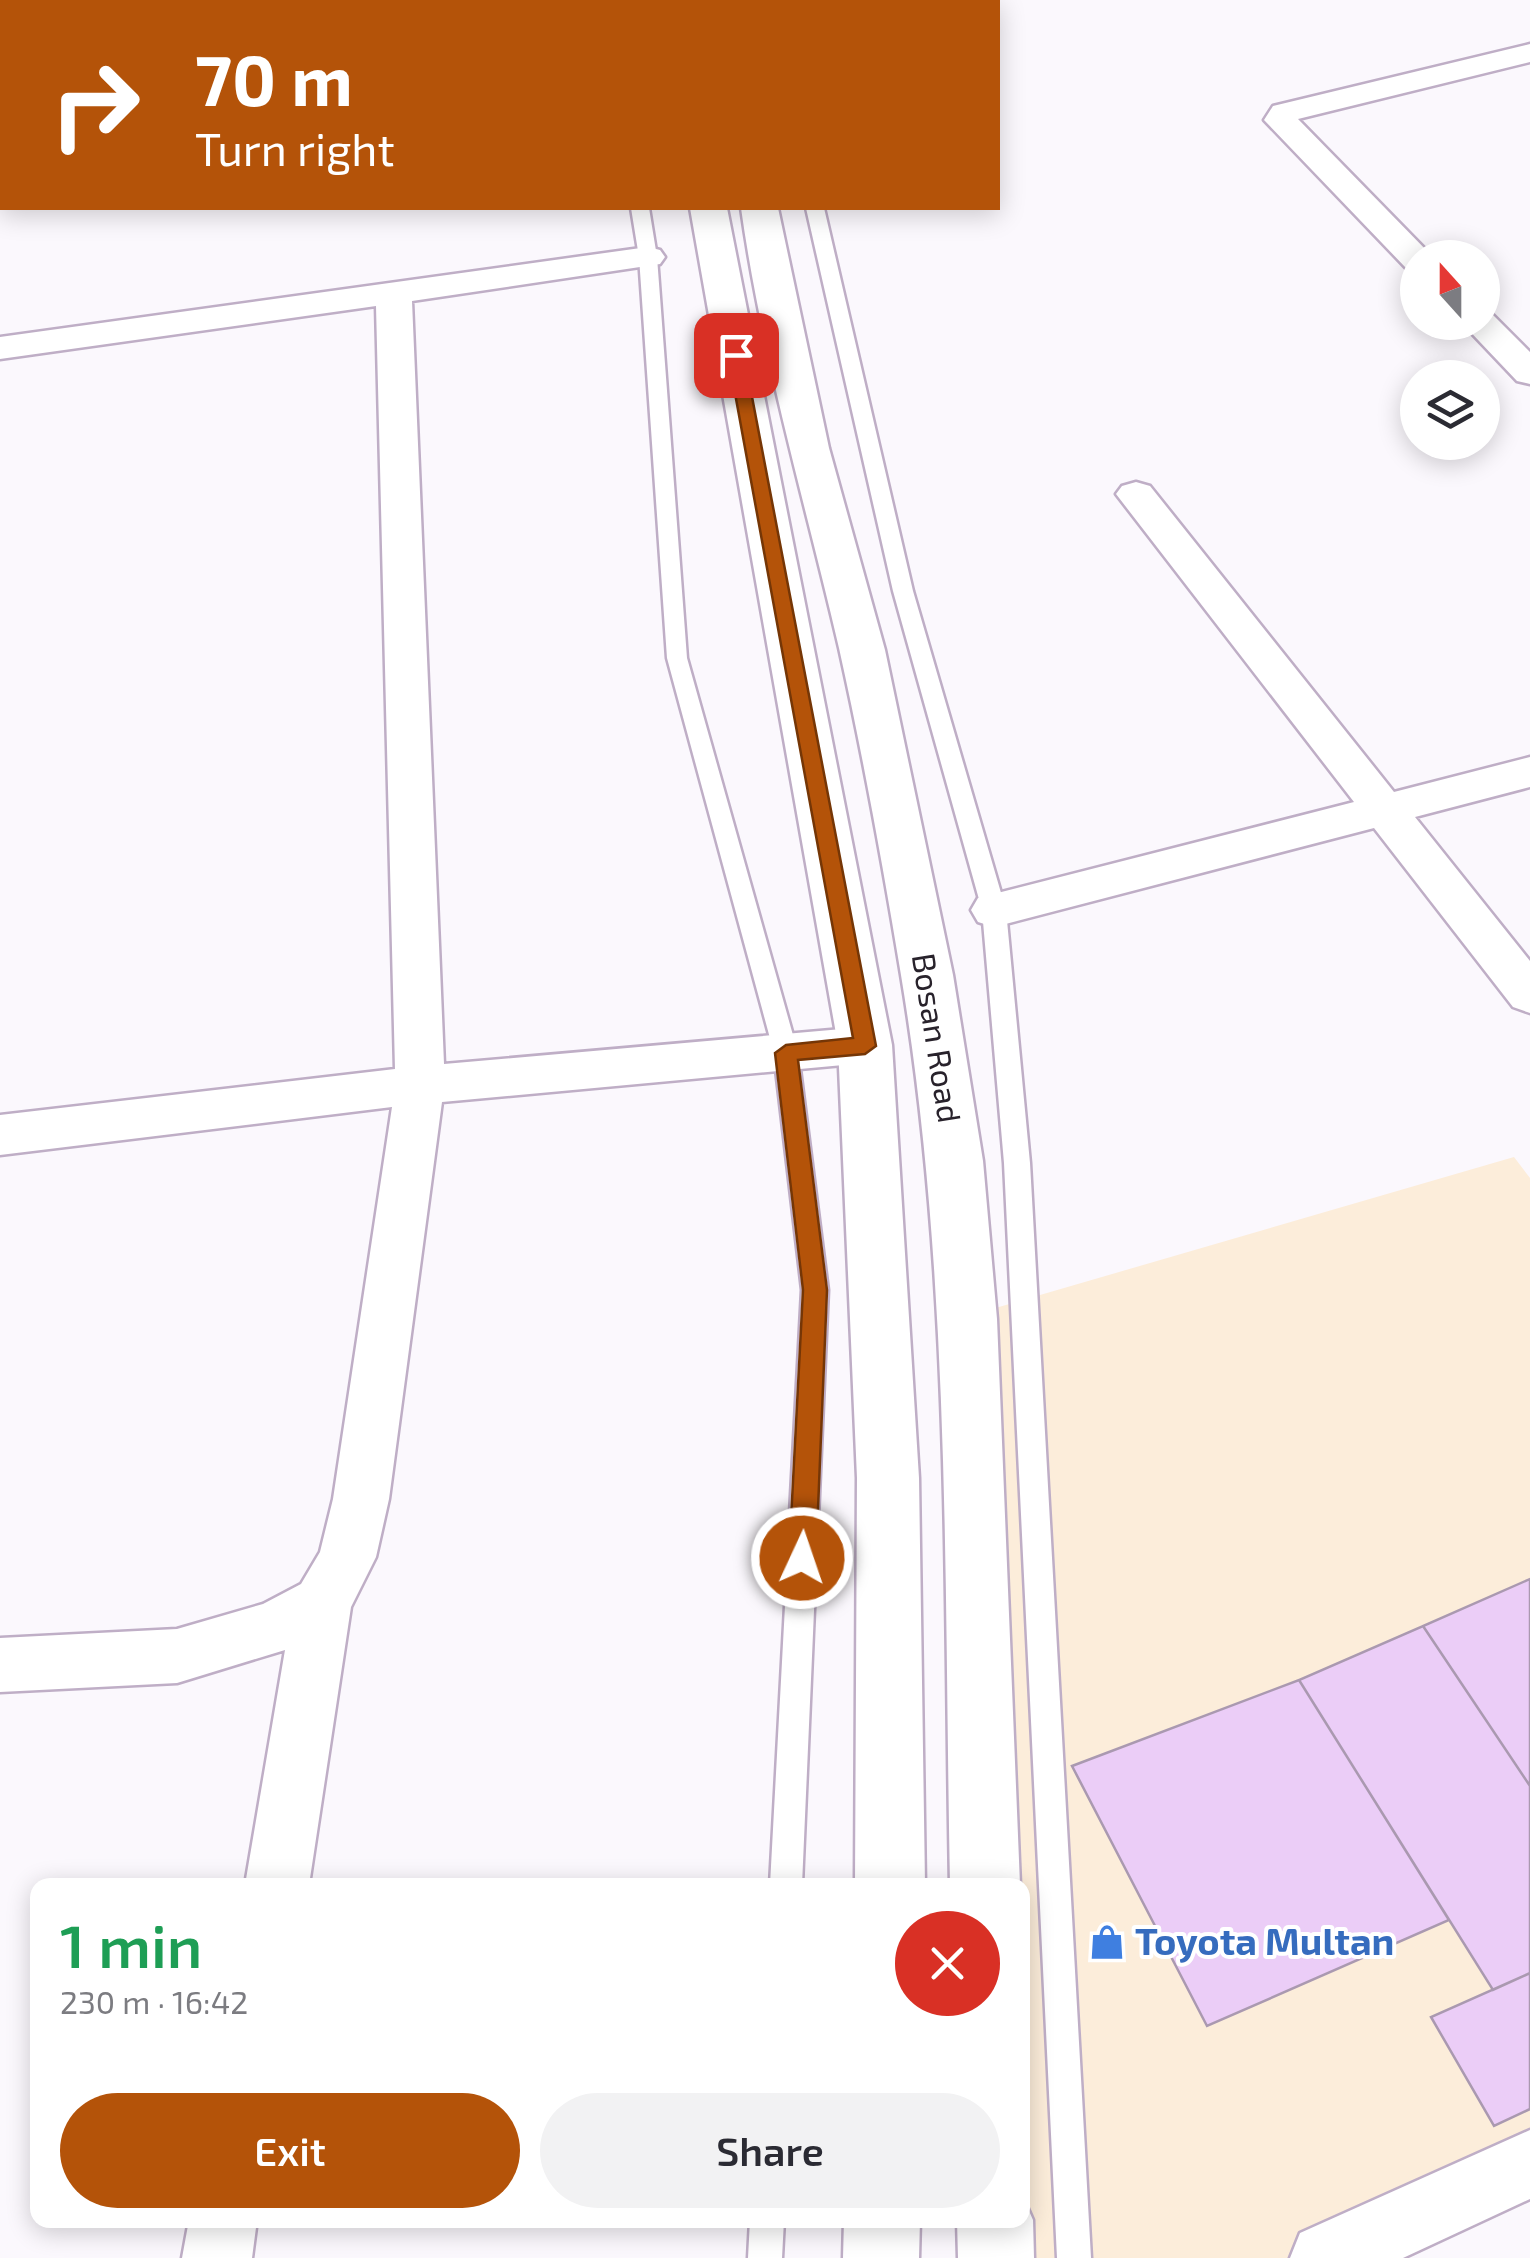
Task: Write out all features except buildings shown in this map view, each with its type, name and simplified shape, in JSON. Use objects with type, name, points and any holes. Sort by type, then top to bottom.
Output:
[{"type":"main road","points":[[708,210],[865,1046],[888,1478],[890,1878]]},
{"type":"main road","name":"Bosan Road","points":[[759,210],[808,448],[862,650],[927,975],[956,1162],[968,1319],[985,1878]]},
{"type":"main road","points":[[880,2258],[882,2228]]},
{"type":"main road","points":[[995,2228],[996,2258]]},
{"type":"street","points":[[1400,243],[1280,120],[1284,113],[1530,53]]},
{"type":"street","points":[[0,348],[648,257]]},
{"type":"street","points":[[278,1878],[322,1602],[347,1557],[361,1498],[420,1085],[394,294]]},
{"type":"street","points":[[1497,340],[1530,373]]},
{"type":"street","points":[[1136,494],[1530,995]]},
{"type":"street","points":[[994,910],[1530,772]]},
{"type":"street","points":[[0,1135],[420,1085],[865,1046]]},
{"type":"street","points":[[0,1666],[178,1656],[275,1627],[322,1602]]},
{"type":"street","points":[[1324,2258],[1530,2164]]},
{"type":"street","points":[[218,2258],[223,2228]]},
{"type":"lane","points":[[640,210],[648,257],[677,658],[786,1053],[815,1290],[786,1878]]},
{"type":"lane","points":[[816,210],[904,592],[994,910],[1018,1164],[1074,2258]]},
{"type":"lane","points":[[765,2258],[767,2228]]},
{"type":"shaded area","name":"Toyota Multan","points":[[1514,1157],[1530,1178],[1530,2145],[1307,2258],[1012,2258],[1020,2228],[1030,2228],[1030,1878],[1004,1878],[992,1309]]},
{"type":"place","name":"Toyota Multan","points":[[1107,1942]]},
{"type":"route","points":[[736,355],[865,1046],[786,1053],[815,1290],[802,1558]]}]
